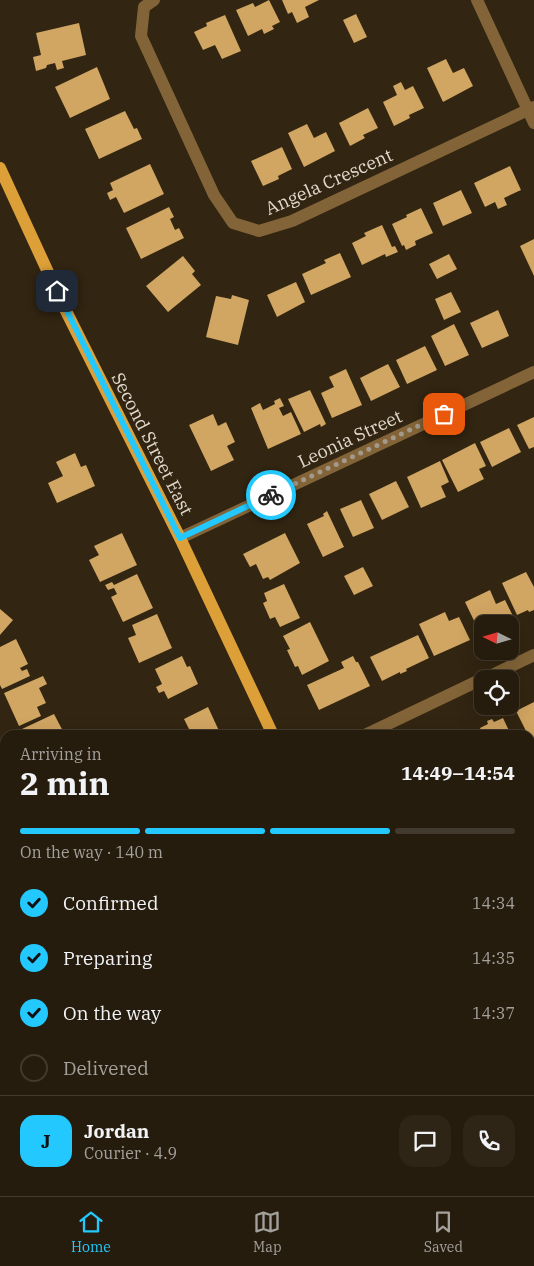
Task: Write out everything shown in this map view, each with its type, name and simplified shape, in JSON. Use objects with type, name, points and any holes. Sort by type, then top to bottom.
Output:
[{"type":"main road","name":"Second Street East","points":[[0,168],[65,309],[180,538],[271,730]]},
{"type":"street","name":"Angela Crescent","points":[[154,0],[144,7],[141,36],[214,195],[233,224],[259,231],[292,221],[531,108]]},
{"type":"street","points":[[477,0],[531,108],[534,123]]},
{"type":"street","name":"Leonia Street","points":[[180,538],[534,372]]},
{"type":"street","points":[[502,670],[534,655]]},
{"type":"street","points":[[376,730],[474,683]]},
{"type":"building","points":[[269,0],[280,22],[272,26],[274,29],[264,34],[262,29],[248,36],[236,10],[253,3],[255,7]]},
{"type":"building","points":[[282,0],[319,0],[305,7],[309,17],[297,23],[292,12],[288,14]]},
{"type":"building","points":[[356,14],[367,37],[354,43],[343,20]]},
{"type":"building","points":[[225,15],[241,51],[222,59],[215,45],[203,50],[194,32],[207,26],[206,23]]},
{"type":"building","points":[[79,23],[86,55],[62,61],[64,68],[57,70],[55,63],[36,71],[33,57],[41,55],[36,33]]},
{"type":"building","points":[[446,59],[453,73],[464,68],[473,86],[443,102],[427,68]]},
{"type":"building","points":[[97,67],[110,99],[70,118],[55,87]]},
{"type":"building","points":[[401,82],[405,90],[413,86],[424,108],[409,115],[410,118],[394,126],[383,102],[397,95],[393,86]]},
{"type":"building","points":[[368,108],[378,128],[363,135],[365,138],[350,146],[339,123]]},
{"type":"building","points":[[125,111],[134,129],[137,128],[142,139],[99,159],[85,129]]},
{"type":"building","points":[[307,124],[314,138],[326,132],[335,151],[304,167],[288,133]]},
{"type":"building","points":[[282,147],[292,169],[278,176],[279,179],[263,186],[251,161]]},
{"type":"building","points":[[150,164],[164,194],[124,213],[116,197],[110,200],[107,193],[113,190],[110,183]]},
{"type":"building","points":[[510,166],[521,190],[504,198],[507,205],[498,209],[495,202],[485,207],[474,183]]},
{"type":"building","points":[[461,190],[472,213],[443,226],[433,203]]},
{"type":"building","points":[[169,207],[174,217],[170,219],[175,230],[179,228],[184,238],[141,259],[126,228]]},
{"type":"building","points":[[421,208],[433,233],[415,241],[416,245],[406,250],[404,245],[402,246],[392,224]]},
{"type":"building","points":[[382,225],[392,247],[395,246],[398,252],[386,257],[385,254],[362,265],[352,243],[366,236],[364,233]]},
{"type":"building","points":[[534,239],[534,276],[520,246]]},
{"type":"building","points":[[340,253],[351,277],[311,295],[302,274],[326,263],[324,260]]},
{"type":"building","points":[[449,254],[457,269],[437,279],[429,264]]},
{"type":"building","points":[[183,256],[195,271],[192,274],[201,285],[168,312],[146,286]]},
{"type":"building","points":[[296,282],[305,302],[277,317],[267,295]]},
{"type":"building","points":[[451,292],[461,312],[444,320],[435,299]]},
{"type":"building","points":[[232,295],[249,300],[238,345],[206,337],[216,296],[231,299]]},
{"type":"building","points":[[498,310],[509,336],[482,348],[470,323]]},
{"type":"building","points":[[454,324],[469,355],[445,366],[431,336]]},
{"type":"building","points":[[425,346],[437,370],[407,384],[396,360]]},
{"type":"building","points":[[388,364],[400,387],[371,401],[360,378]]},
{"type":"building","points":[[346,369],[362,405],[332,418],[321,393],[334,387],[329,377]]},
{"type":"building","points":[[310,390],[326,424],[321,427],[320,424],[304,432],[288,399]]},
{"type":"building","points":[[280,398],[284,406],[279,408],[283,416],[291,412],[301,434],[268,449],[251,408],[260,403],[263,410],[275,404],[274,401]]},
{"type":"building","points":[[213,414],[218,426],[226,422],[235,442],[227,446],[234,460],[211,471],[189,425]]},
{"type":"building","points":[[534,417],[534,447],[529,449],[517,425]]},
{"type":"building","points":[[509,428],[521,452],[492,467],[480,442]]},
{"type":"building","points":[[475,443],[486,466],[479,469],[484,479],[458,492],[442,460]]},
{"type":"building","points":[[75,453],[81,467],[86,465],[95,486],[57,503],[48,483],[63,476],[56,462]]},
{"type":"building","points":[[440,461],[449,482],[441,486],[446,497],[421,508],[407,477]]},
{"type":"building","points":[[396,481],[409,507],[382,520],[369,494]]},
{"type":"building","points":[[361,500],[374,528],[353,537],[340,509]]},
{"type":"building","points":[[327,511],[344,547],[323,557],[307,524],[324,516],[323,514]]},
{"type":"building","points":[[122,533],[137,565],[100,582],[89,560],[99,555],[94,546]]},
{"type":"building","points":[[285,533],[300,563],[270,580],[268,577],[263,579],[256,564],[250,567],[243,554]]},
{"type":"building","points":[[363,567],[373,586],[354,595],[344,576]]},
{"type":"building","points":[[526,572],[534,587],[534,610],[529,612],[528,610],[517,615],[502,583]]},
{"type":"building","points":[[137,574],[153,608],[123,622],[111,597],[117,594],[114,588],[108,590],[105,585],[112,582],[114,585]]},
{"type":"building","points":[[284,584],[300,618],[280,627],[275,617],[270,619],[263,603],[267,601],[264,593]]},
{"type":"building","points":[[490,590],[496,604],[505,600],[512,615],[474,615],[474,621],[465,602]]},
{"type":"building","points":[[0,609],[13,620],[0,635]]},
{"type":"building","points":[[445,612],[449,621],[459,617],[470,640],[434,656],[419,624]]},
{"type":"building","points":[[157,614],[172,648],[139,663],[128,638],[136,635],[132,625]]},
{"type":"building","points":[[310,622],[329,661],[302,675],[298,666],[295,667],[287,650],[290,649],[283,636]]},
{"type":"building","points":[[418,635],[429,658],[406,669],[407,671],[400,674],[400,672],[382,681],[370,657]]},
{"type":"building","points":[[16,639],[28,664],[20,668],[22,671],[27,669],[30,676],[2,689],[0,685],[0,647]]},
{"type":"building","points":[[182,656],[187,667],[190,666],[198,684],[168,699],[164,691],[159,693],[156,687],[162,684],[155,669]]},
{"type":"building","points":[[353,656],[370,686],[319,710],[307,685],[344,668],[341,662]]},
{"type":"building","points":[[43,676],[47,684],[39,688],[46,703],[37,707],[41,716],[19,726],[4,693]]},
{"type":"building","points":[[534,702],[534,730],[526,730],[518,715],[519,710]]},
{"type":"building","points":[[208,707],[219,730],[190,730],[184,719]]},
{"type":"building","points":[[54,714],[62,730],[22,730]]},
{"type":"building","points":[[503,718],[509,730],[481,730],[480,728],[488,724],[487,721],[492,719],[494,722]]},
{"type":"way so far","points":[[271,495],[444,414]]},
{"type":"route","points":[[57,291],[180,538],[271,495]]}]
